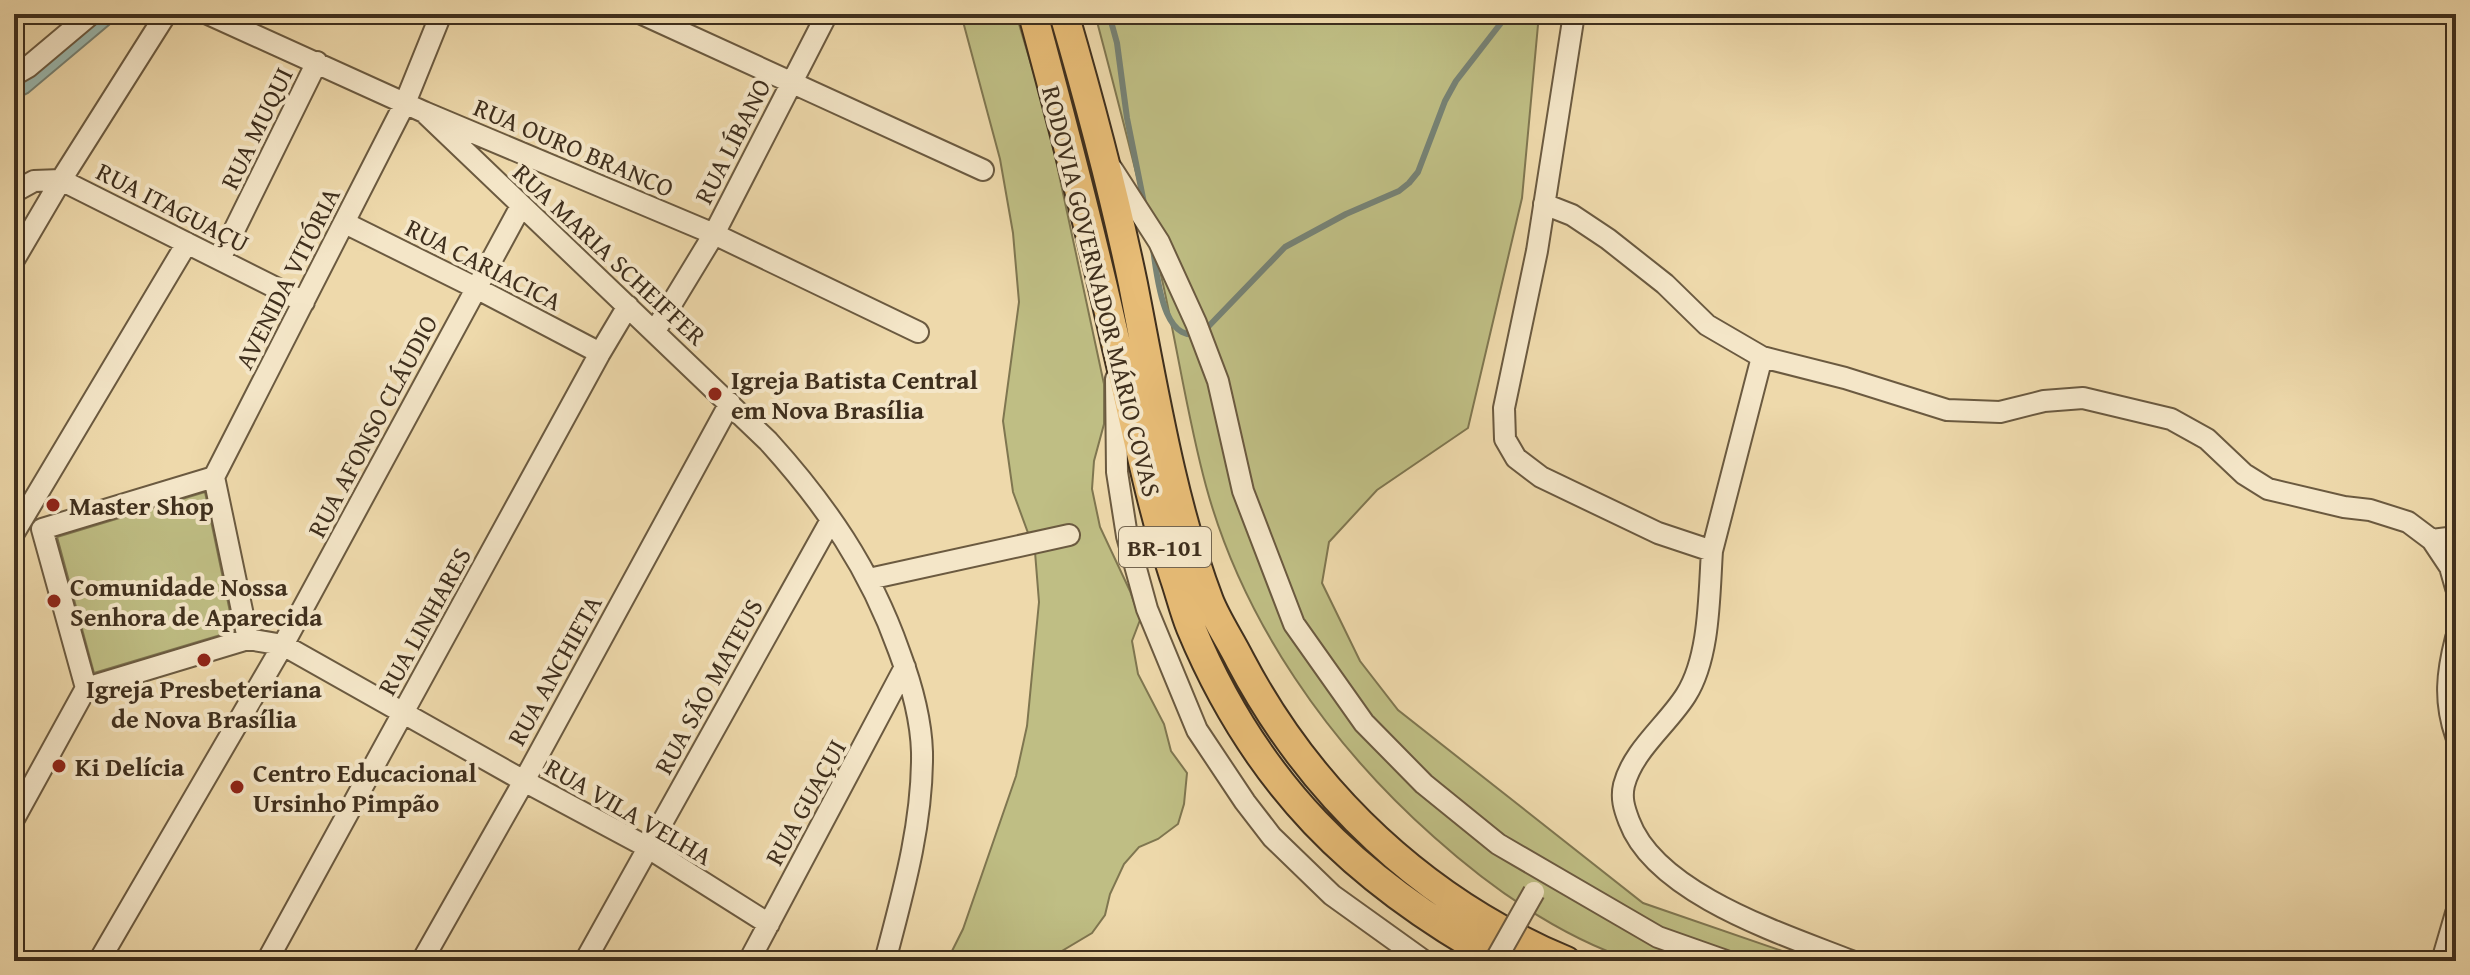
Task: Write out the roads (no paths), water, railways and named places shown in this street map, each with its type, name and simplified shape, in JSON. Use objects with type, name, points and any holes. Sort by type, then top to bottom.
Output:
[{"type":"highway","name":"RODOVIA GOVERNADOR MÁRIO COVAS","points":[[1033,14],[1095,250],[1159,527],[1190,626],[1246,734],[1306,815],[1408,905],[1498,961]]},
{"type":"highway","name":"RODOVIA GOVERNADOR MÁRIO COVAS","points":[[1064,14],[1102,153],[1188,533],[1210,603],[1258,694],[1293,747],[1325,787],[1387,850],[1474,914],[1566,961]]},
{"type":"street","points":[[14,75],[28,67],[91,14]]},
{"type":"street","points":[[14,260],[166,14]]},
{"type":"street","name":"RUA OURO BRANCO","points":[[208,14],[424,112],[714,234],[918,332]]},
{"type":"street","name":"AVENIDA VITÓRIA","points":[[214,477],[405,103],[441,14]]},
{"type":"street","points":[[642,14],[983,170]]},
{"type":"street","name":"RUA LÍBANO","points":[[655,331],[714,234],[827,14]]},
{"type":"street","points":[[1574,14],[1544,204],[1504,408],[1505,439],[1516,458],[1541,477],[1658,533],[1712,551]]},
{"type":"street","name":"RUA MUQUI","points":[[220,259],[317,62]]},
{"type":"street","name":"RUA MARIA SCHEIFFER","points":[[424,112],[730,403],[805,482],[869,579],[905,667],[916,707],[922,751],[917,826],[885,961]]},
{"type":"street","name":"RODOVIA GOVERNADOR MÁRIO COVAS","points":[[1102,153],[1159,242],[1196,323],[1218,381],[1243,491],[1294,624],[1364,723],[1424,784],[1498,844],[1658,937],[1726,961]]},
{"type":"street","points":[[14,192],[34,181],[61,180]]},
{"type":"street","name":"RUA ITAGUAÇU","points":[[61,180],[304,302]]},
{"type":"street","points":[[1544,204],[1572,215],[1608,239],[1665,284],[1707,325],[1762,357],[1845,378],[1947,410],[2000,412],[2044,401],[2083,398],[2171,419],[2207,439],[2244,474],[2268,489],[2370,510],[2408,522],[2432,540],[2450,567],[2456,588]]},
{"type":"street","name":"RUA AFONSO CLÁUDIO","points":[[99,961],[283,645],[521,206]]},
{"type":"street","name":"RUA CARIACICA","points":[[345,223],[600,353]]},
{"type":"street","points":[[86,688],[248,639],[214,477],[42,529],[17,521],[187,243]]},
{"type":"street","name":"RUA LINHARES","points":[[267,961],[628,306]]},
{"type":"street","points":[[1115,339],[1117,472],[1127,536],[1147,609],[1197,730],[1272,837],[1332,895],[1424,961]]},
{"type":"street","points":[[1762,357],[1712,551],[1699,668],[1688,693],[1632,767],[1624,784],[1622,802],[1633,831],[1657,862],[1697,894],[1761,926],[1851,961]]},
{"type":"street","name":"RUA ANCHIETA","points":[[422,961],[730,403]]},
{"type":"street","name":"RUA SÃO MATEUS","points":[[585,961],[831,520]]},
{"type":"street","points":[[14,819],[86,688],[42,529]]},
{"type":"street","points":[[869,579],[1069,535]]},
{"type":"street","points":[[2432,540],[2456,537]]},
{"type":"street","points":[[2456,638],[2446,690],[2448,713],[2456,736]]},
{"type":"street","name":"RUA VILA VELHA","points":[[248,639],[283,645],[647,847],[769,924]]},
{"type":"street","name":"RUA GUAÇUI","points":[[749,961],[905,667]]},
{"type":"street","points":[[1498,961],[1545,873]]},
{"type":"street","points":[[2442,961],[2456,913]]},
{"type":"water","points":[[88,14],[122,14],[28,93],[14,100],[14,77]]},
{"type":"waterway","points":[[1109,14],[1117,43],[1127,118],[1144,203]]},
{"type":"waterway","points":[[1153,249],[1160,292],[1171,321],[1180,331],[1191,334],[1205,330],[1285,247],[1346,214],[1399,191],[1409,183],[1418,172],[1445,101],[1456,81],[1508,14]]},
{"type":"place","name":"Igreja Batista Central em Nova Brasília","points":[[715,394]]},
{"type":"place","name":"Master Shop","points":[[53,505]]},
{"type":"place","name":"Comunidade Nossa Senhora de Aparecida","points":[[54,601]]},
{"type":"place","name":"Igreja Presbeteriana de Nova Brasília","points":[[204,660]]},
{"type":"place","name":"Ki Delícia","points":[[59,766]]},
{"type":"place","name":"Centro Educacional Ursinho Pimpão","points":[[237,787]]}]
